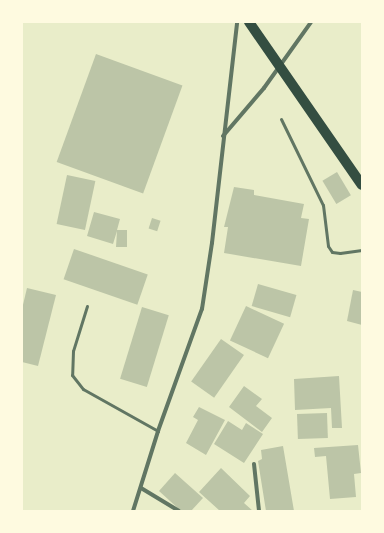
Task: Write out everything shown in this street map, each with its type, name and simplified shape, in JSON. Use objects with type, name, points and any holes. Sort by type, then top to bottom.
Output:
[{"type":"main road","points":[[249,22],[344,156],[362,185]]},
{"type":"street","points":[[134,511],[158,431],[202,309],[212,243],[222,136],[237,22]]},
{"type":"street","points":[[222,136],[264,88],[311,22]]},
{"type":"street","points":[[254,464],[259,511]]},
{"type":"street","points":[[141,488],[178,511]]},
{"type":"lane","points":[[281,119],[323,205],[328,246],[332,252],[340,253],[362,250]]},
{"type":"lane","points":[[87,306],[73,351],[72,375],[84,389],[158,431]]},
{"type":"building","points":[[96,54],[182,85],[143,194],[57,162]]},
{"type":"building","points":[[337,172],[351,195],[336,204],[322,181]]},
{"type":"building","points":[[67,175],[95,181],[85,230],[57,224]]},
{"type":"building","points":[[234,187],[254,190],[254,195],[304,204],[301,218],[309,219],[301,266],[224,253],[228,227],[224,227]]},
{"type":"building","points":[[94,212],[120,219],[117,230],[127,230],[127,247],[116,247],[117,231],[113,244],[87,236]]},
{"type":"building","points":[[152,218],[161,221],[157,231],[149,228]]},
{"type":"building","points":[[74,249],[148,274],[137,305],[64,279]]},
{"type":"building","points":[[258,284],[296,295],[290,317],[252,306]]},
{"type":"building","points":[[27,288],[56,295],[38,366],[22,362],[22,309]]},
{"type":"building","points":[[353,290],[362,292],[362,325],[347,321]]},
{"type":"building","points":[[246,306],[284,324],[268,358],[230,340]]},
{"type":"building","points":[[142,307],[169,315],[147,387],[120,379]]},
{"type":"building","points":[[221,339],[244,355],[214,398],[191,382]]},
{"type":"building","points":[[339,376],[342,428],[332,428],[331,408],[295,410],[294,379]]},
{"type":"building","points":[[244,386],[262,399],[256,406],[272,418],[262,432],[229,407]]},
{"type":"building","points":[[199,407],[225,420],[206,455],[186,443],[198,420],[193,417]]},
{"type":"building","points":[[327,413],[328,438],[298,439],[297,414]]},
{"type":"building","points":[[228,421],[242,430],[246,423],[263,434],[244,463],[214,444]]},
{"type":"building","points":[[358,445],[361,473],[354,474],[356,497],[330,499],[326,456],[315,457],[314,448]]},
{"type":"building","points":[[283,446],[294,511],[266,511],[258,461],[262,459],[261,450]]},
{"type":"building","points":[[221,468],[250,496],[244,503],[253,511],[220,511],[199,492]]},
{"type":"building","points":[[175,473],[203,498],[191,511],[181,511],[159,491]]}]
